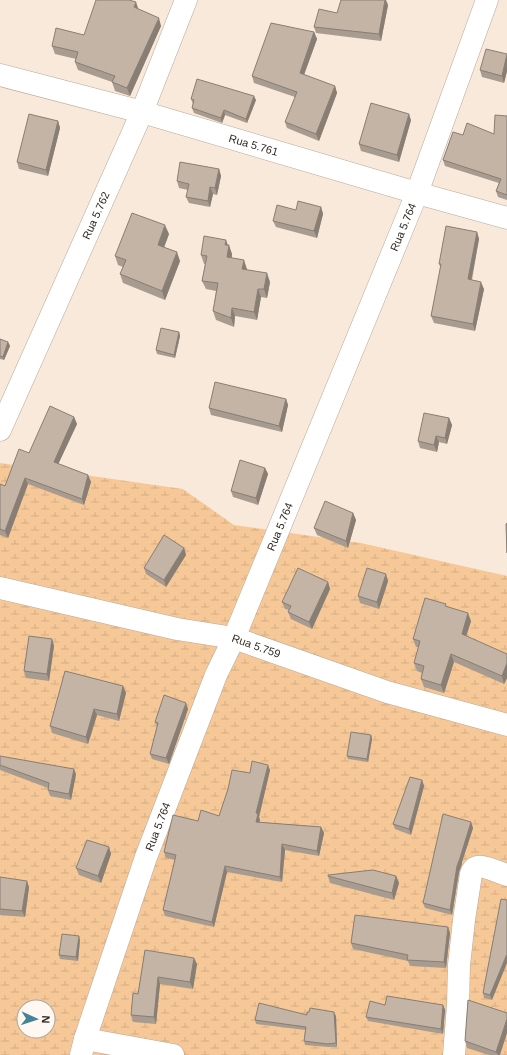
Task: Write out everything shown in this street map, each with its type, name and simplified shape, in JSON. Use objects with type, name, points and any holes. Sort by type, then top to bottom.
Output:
[{"type":"street","name":"Rua 5.762","points":[[0,430],[142,112],[186,0]]},
{"type":"street","name":"Rua 5.764","points":[[83,1047],[146,857],[216,675],[234,638],[417,193],[487,0]]},
{"type":"street","name":"Rua 5.761","points":[[0,75],[142,112],[507,218]]},
{"type":"street","name":"Rua 5.759","points":[[0,588],[177,629],[234,638],[387,692],[507,725]]},
{"type":"street","points":[[454,1055],[460,958],[471,874],[476,867],[481,867],[507,875]]},
{"type":"street","points":[[83,1047],[172,1055]]},
{"type":"green space","points":[[0,463],[183,489],[234,525],[361,543],[507,576],[507,1055],[0,1055]]},
{"type":"building","points":[[96,0],[129,0],[136,2],[134,7],[159,18],[127,88],[112,82],[115,76],[75,62],[78,52],[52,46],[56,28],[84,35]]},
{"type":"building","points":[[341,0],[385,0],[379,34],[314,27],[319,9],[337,13]]},
{"type":"building","points":[[271,23],[314,32],[300,73],[335,86],[316,134],[285,122],[297,92],[252,76]]},
{"type":"building","points":[[486,49],[507,54],[502,76],[480,70]]},
{"type":"building","points":[[197,79],[254,96],[246,119],[224,110],[221,118],[192,108],[194,100],[191,99]]},
{"type":"building","points":[[371,103],[409,114],[397,155],[359,144]]},
{"type":"building","points":[[29,114],[58,121],[46,170],[17,162]]},
{"type":"building","points":[[495,115],[507,116],[507,195],[496,191],[501,179],[443,160],[453,132],[463,135],[467,123],[494,134]]},
{"type":"building","points":[[180,162],[219,169],[215,188],[210,187],[208,201],[186,197],[189,184],[177,181]]},
{"type":"building","points":[[298,201],[321,207],[314,231],[273,221],[277,205],[296,210]]},
{"type":"building","points":[[132,213],[165,225],[158,245],[177,252],[162,291],[120,274],[126,260],[115,256]]},
{"type":"building","points":[[446,226],[477,232],[468,279],[481,282],[473,324],[431,316],[441,264],[439,264]]},
{"type":"building","points":[[204,236],[226,240],[225,245],[229,245],[227,257],[244,260],[242,269],[267,273],[264,289],[258,289],[254,312],[232,308],[231,318],[213,311],[218,283],[202,281],[207,256],[201,255]]},
{"type":"building","points":[[161,328],[179,332],[174,355],[156,350]]},
{"type":"building","points":[[0,339],[8,342],[3,357],[0,356]]},
{"type":"building","points":[[215,382],[286,399],[279,426],[209,408]]},
{"type":"building","points":[[50,406],[74,417],[54,462],[88,475],[82,499],[25,478],[5,531],[0,529],[0,484],[5,486],[19,449],[29,453]]},
{"type":"building","points":[[424,413],[449,418],[445,438],[436,436],[434,445],[418,441]]},
{"type":"building","points":[[240,460],[265,468],[256,498],[231,491]]},
{"type":"building","points":[[325,501],[353,513],[346,541],[314,528]]},
{"type":"building","points":[[507,523],[507,553],[506,524]]},
{"type":"building","points":[[164,535],[184,548],[164,580],[144,568]]},
{"type":"building","points":[[298,568],[328,582],[309,622],[288,612],[291,606],[282,602]]},
{"type":"building","points":[[367,568],[386,574],[377,602],[358,596]]},
{"type":"building","points":[[425,598],[446,604],[445,606],[468,613],[462,634],[507,654],[507,663],[502,676],[451,654],[441,685],[421,679],[424,666],[414,663],[420,641],[413,639]]},
{"type":"building","points":[[29,636],[52,639],[47,674],[24,671]]},
{"type":"building","points":[[65,671],[123,686],[117,714],[94,709],[86,737],[50,726]]},
{"type":"building","points":[[164,695],[186,703],[166,758],[150,754],[158,723],[155,722]]},
{"type":"building","points":[[351,732],[371,735],[367,759],[347,756]]},
{"type":"building","points":[[0,756],[74,769],[69,794],[48,790],[49,783],[0,765]]},
{"type":"building","points":[[252,761],[268,765],[256,813],[258,814],[256,822],[321,827],[317,851],[282,844],[280,877],[225,866],[212,922],[163,910],[176,855],[164,852],[173,815],[198,821],[201,810],[219,816],[228,789],[232,770],[250,773]]},
{"type":"building","points":[[410,777],[422,780],[409,829],[393,824]]},
{"type":"building","points":[[443,814],[471,822],[457,866],[450,910],[423,903]]},
{"type":"building","points":[[87,840],[109,847],[98,876],[76,868]]},
{"type":"building","points":[[373,870],[396,876],[392,893],[328,876],[328,875]]},
{"type":"building","points":[[0,877],[27,881],[22,911],[0,909]]},
{"type":"building","points":[[501,899],[507,900],[507,954],[490,995],[483,993]]},
{"type":"building","points":[[355,915],[448,927],[444,962],[407,960],[408,955],[351,943]]},
{"type":"building","points":[[62,934],[79,936],[76,957],[59,955]]},
{"type":"building","points":[[145,950],[194,958],[190,982],[158,977],[154,1017],[131,1015],[133,993],[138,994]]},
{"type":"building","points":[[387,996],[443,1005],[441,1029],[366,1017],[370,1001],[385,1005]]},
{"type":"building","points":[[468,1000],[507,1013],[507,1019],[496,1052],[465,1041]]},
{"type":"building","points":[[259,1003],[307,1015],[310,1008],[334,1012],[336,1043],[327,1044],[304,1041],[306,1027],[255,1020]]}]
